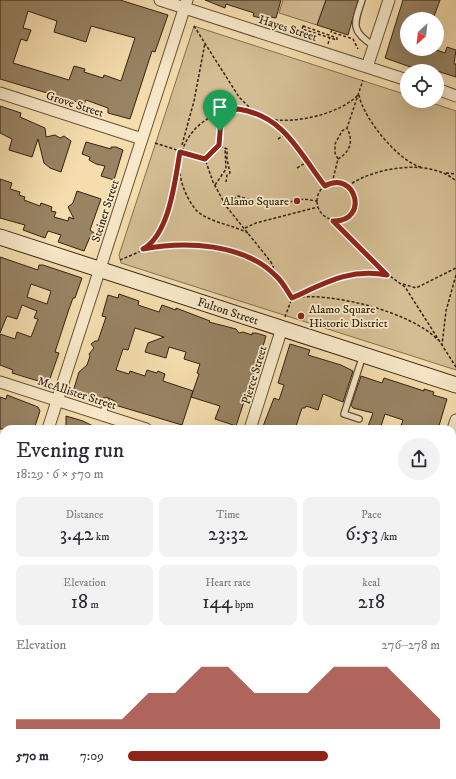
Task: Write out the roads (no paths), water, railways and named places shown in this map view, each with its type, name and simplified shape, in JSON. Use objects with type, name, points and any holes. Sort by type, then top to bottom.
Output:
[{"type":"street","name":"Hayes Street","points":[[160,0],[186,4],[400,78]]},
{"type":"street","points":[[367,67],[389,0]]},
{"type":"street","name":"Steiner Street","points":[[49,425],[186,4]]},
{"type":"street","points":[[444,92],[456,96]]},
{"type":"street","name":"Grove Street","points":[[0,93],[142,139]]},
{"type":"street","name":"Fulton Street","points":[[0,237],[100,270],[284,322],[363,354],[456,384]]},
{"type":"street","name":"Pierce Street","points":[[251,425],[284,322]]},
{"type":"street","name":"McAllister Street","points":[[0,382],[134,425]]},
{"type":"lane","points":[[362,0],[356,19],[356,28],[362,38],[374,46]]},
{"type":"lane","points":[[359,419],[344,414],[363,354]]},
{"type":"lane","points":[[103,415],[106,401]]},
{"type":"place","name":"Alamo Square","points":[[297,201]]},
{"type":"place","name":"Alamo Square Historic District","points":[[301,316]]}]
